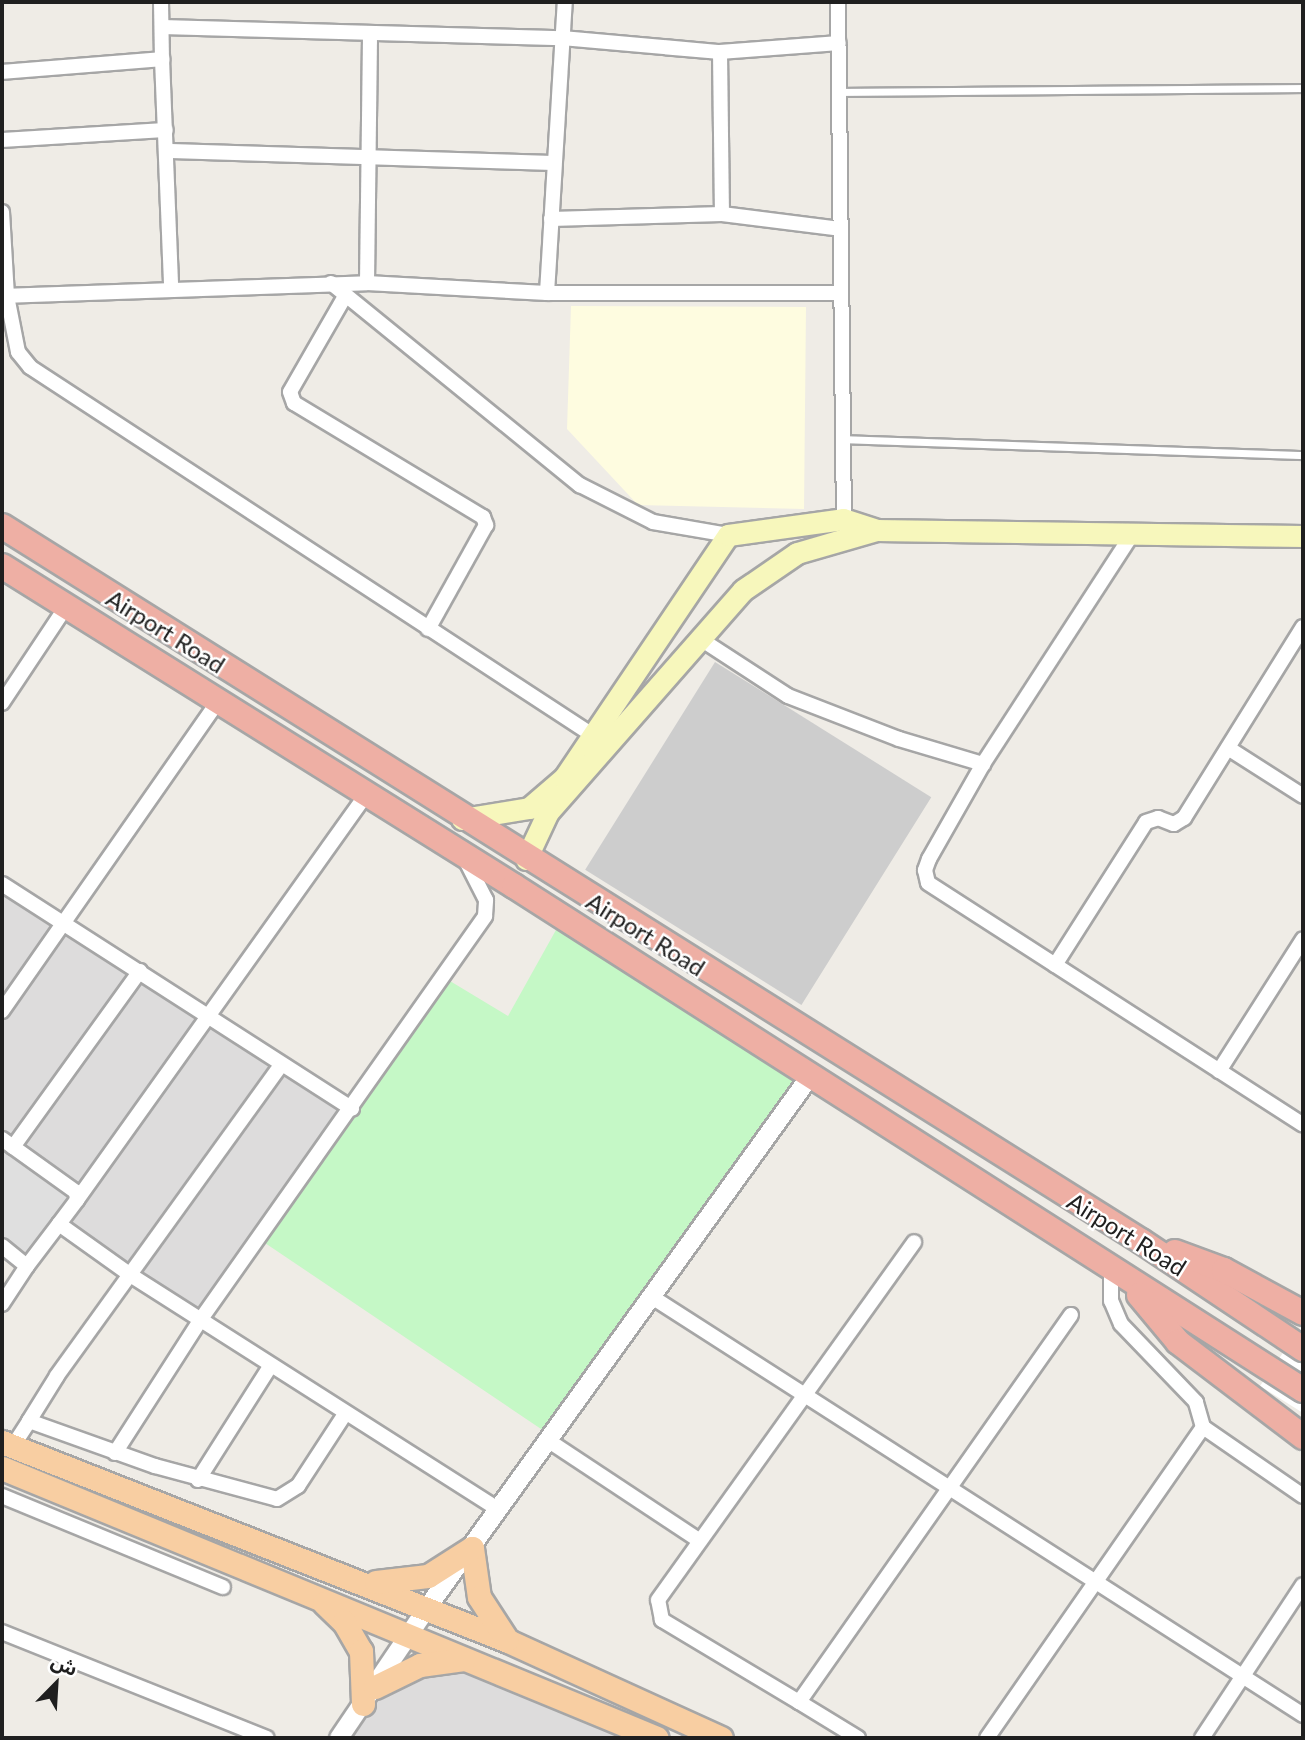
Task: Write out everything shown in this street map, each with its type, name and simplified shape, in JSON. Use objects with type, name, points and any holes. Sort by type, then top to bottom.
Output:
[{"type":"highway","name":"Airport Road","points":[[2,526],[462,819],[1141,1241],[1297,1344]]},
{"type":"highway","name":"Airport Road","points":[[2,566],[65,608],[219,700],[462,853],[811,1075],[1133,1285],[1303,1390]]},
{"type":"highway","points":[[1141,1241],[1224,1270],[1303,1313]]},
{"type":"highway","points":[[1133,1285],[1178,1342],[1303,1437]]},
{"type":"main road","points":[[526,859],[548,812],[599,739],[727,535],[843,519],[876,530],[1303,537]]},
{"type":"main road","points":[[462,819],[514,812],[543,800],[599,739],[765,572],[806,550],[876,530]]},
{"type":"main road","points":[[7,1444],[508,1641],[721,1738]]},
{"type":"main road","points":[[2,1468],[311,1592],[657,1738]]},
{"type":"main road","points":[[363,1582],[428,1576],[472,1548]]},
{"type":"main road","points":[[472,1548],[473,1582],[479,1597],[508,1641]]},
{"type":"main road","points":[[311,1592],[358,1642],[365,1665],[369,1696],[420,1665],[470,1659]]},
{"type":"street","points":[[161,2],[166,130],[170,152],[172,287]]},
{"type":"street","points":[[547,293],[565,2]]},
{"type":"street","points":[[838,2],[844,541]]},
{"type":"street","points":[[162,27],[562,38],[720,52],[839,43]]},
{"type":"street","points":[[367,283],[370,34]]},
{"type":"street","points":[[720,52],[722,214]]},
{"type":"street","points":[[2,72],[162,59]]},
{"type":"street","points":[[2,140],[166,130]]},
{"type":"street","points":[[170,152],[369,160],[554,163]]},
{"type":"street","points":[[2,212],[4,296],[18,352],[30,367],[599,739]]},
{"type":"street","points":[[551,219],[722,214],[840,229]]},
{"type":"street","points":[[4,296],[172,287],[367,283],[547,293],[841,293]]},
{"type":"street","points":[[331,284],[344,298],[580,485],[653,522],[727,535]]},
{"type":"street","points":[[344,298],[290,392],[294,402],[483,517],[486,525],[428,629]]},
{"type":"street","points":[[1131,536],[983,764],[929,859],[928,883],[1303,1125]]},
{"type":"street","points":[[2,704],[65,608]]},
{"type":"street","points":[[1055,965],[1146,822],[1151,818],[1180,822],[1303,627]]},
{"type":"street","points":[[699,638],[788,696],[899,739],[983,764]]},
{"type":"street","points":[[2,1011],[219,700]]},
{"type":"street","points":[[1228,748],[1303,796]]},
{"type":"street","points":[[2,1304],[210,1017],[367,794]]},
{"type":"street","points":[[116,1453],[201,1319],[352,1109],[485,916],[484,893],[462,853]]},
{"type":"street","points":[[2,884],[352,1109]]},
{"type":"street","points":[[1219,1070],[1303,939]]},
{"type":"street","points":[[76,1200],[67,1182],[7,1143],[140,971]]},
{"type":"street","points":[[7,1444],[29,1421],[57,1376],[132,1276],[281,1065]]},
{"type":"street","points":[[339,1738],[426,1608],[472,1548],[811,1075]]},
{"type":"street","points":[[59,1224],[132,1276],[499,1510]]},
{"type":"street","points":[[858,1738],[662,1620],[658,1600],[697,1539],[914,1242]]},
{"type":"street","points":[[2,1246],[27,1266]]},
{"type":"street","points":[[1111,1270],[1111,1301],[1121,1324],[1196,1402],[1203,1427],[1303,1496]]},
{"type":"street","points":[[652,1297],[1303,1715]]},
{"type":"street","points":[[799,1702],[1071,1315]]},
{"type":"street","points":[[198,1480],[271,1365]]},
{"type":"street","points":[[29,1421],[198,1480],[260,1497],[288,1495],[345,1414]]},
{"type":"street","points":[[988,1738],[1203,1427]]},
{"type":"street","points":[[549,1441],[697,1539]]},
{"type":"street","points":[[2,1496],[223,1587]]},
{"type":"street","points":[[1202,1738],[1303,1585]]},
{"type":"street","points":[[2,1632],[267,1738]]},
{"type":"lane","points":[[839,92],[1303,88]]},
{"type":"lane","points":[[842,439],[1303,455]]},
{"type":"shaded area","points":[[571,306],[806,307],[804,509],[638,505],[567,429]]},
{"type":"shaded area","points":[[715,662],[931,797],[801,1005],[585,870]]},
{"type":"shaded area","points":[[2,886],[352,1109],[201,1319],[60,1223],[2,1138]]},
{"type":"shaded area","points":[[2,1139],[75,1192],[27,1266],[2,1245]]},
{"type":"shaded area","points":[[470,1660],[646,1738],[341,1738],[375,1688]]},
{"type":"green space","points":[[561,921],[806,1077],[547,1433],[262,1241],[445,978],[508,1016]]},
{"type":"pier","points":[[1303,1324],[1303,1413],[1260,1386]]}]
